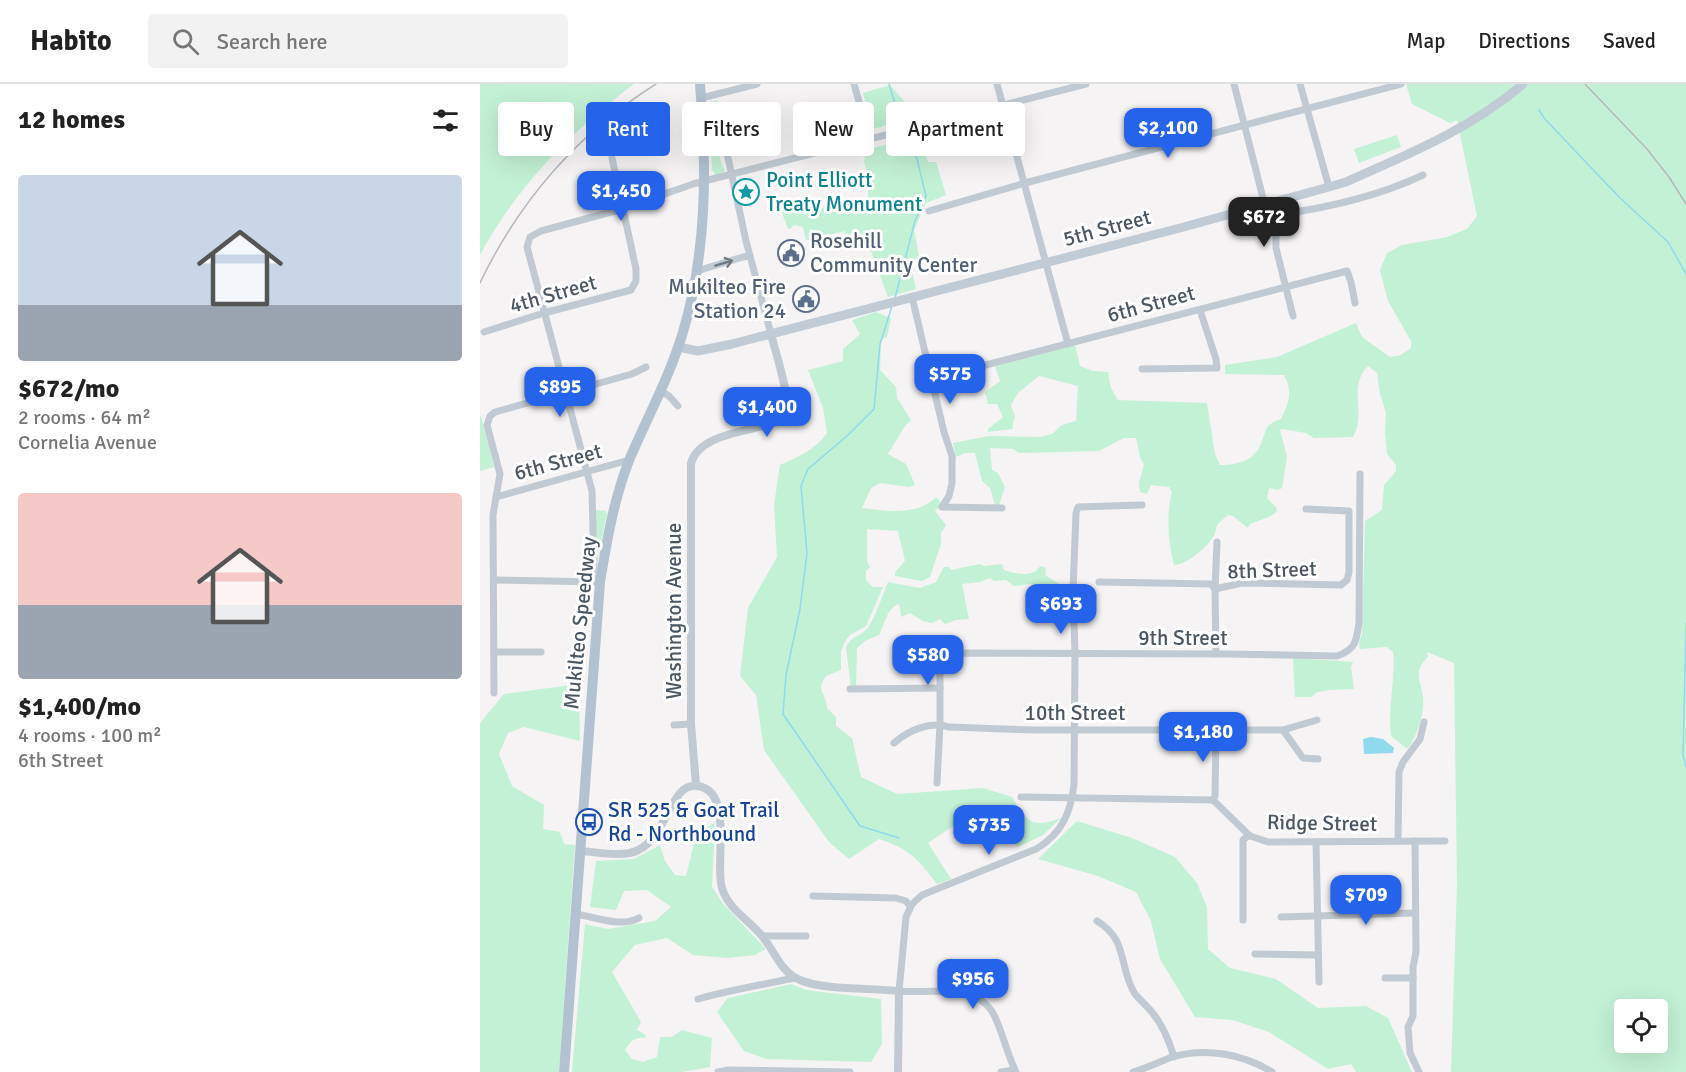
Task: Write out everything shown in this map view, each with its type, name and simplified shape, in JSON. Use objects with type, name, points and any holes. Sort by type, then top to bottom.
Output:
[{"type":"main road","name":"5th Street","points":[[678,347],[698,351],[707,350],[1269,205],[1346,182],[1474,121],[1523,84]]},
{"type":"main road","name":"Mukilteo Speedway","points":[[564,1072],[600,582],[613,515],[630,460],[661,392],[678,347],[697,271],[705,182],[700,85]]},
{"type":"street","points":[[701,99],[757,84]]},
{"type":"street","points":[[854,84],[859,102]]},
{"type":"street","points":[[997,84],[1002,102]]},
{"type":"street","points":[[1015,102],[1086,84]]},
{"type":"street","points":[[1234,84],[1269,205],[1276,215],[1276,248],[1293,316]]},
{"type":"street","points":[[1300,84],[1329,187]]},
{"type":"street","points":[[929,211],[1024,183],[1401,84]]},
{"type":"street","points":[[728,156],[750,256],[771,334]]},
{"type":"street","points":[[494,580],[600,582],[594,569],[592,491],[527,247],[530,237],[541,231],[705,182],[809,156]]},
{"type":"street","points":[[1017,156],[1068,344]]},
{"type":"street","points":[[612,158],[622,208]]},
{"type":"street","points":[[1276,215],[1336,205],[1424,176]]},
{"type":"street","name":"4th Street","points":[[484,332],[544,312],[631,290],[636,281],[636,269],[622,208]]},
{"type":"street","points":[[697,271],[743,256],[750,256]]},
{"type":"street","name":"6th Street","points":[[932,379],[1347,272],[1355,303]]},
{"type":"street","points":[[912,297],[944,432],[952,456],[953,476],[949,496],[942,507],[1002,508]]},
{"type":"street","points":[[1142,369],[1217,368],[1200,310]]},
{"type":"street","name":"Washington Avenue","points":[[696,785],[691,724],[691,463],[695,453],[706,442],[782,419],[788,410],[771,334]]},
{"type":"street","points":[[494,693],[493,515],[500,474],[487,425],[490,416],[495,412],[632,374],[646,368]]},
{"type":"street","points":[[661,392],[669,396],[678,406]]},
{"type":"street","name":"6th Street","points":[[496,497],[630,460]]},
{"type":"street","name":"9th Street","points":[[940,688],[940,664],[944,655],[955,652],[1337,656],[1350,651],[1356,640],[1359,622],[1360,474]]},
{"type":"street","points":[[898,1072],[899,991],[906,917],[910,906],[926,894],[1018,858],[1044,845],[1063,824],[1072,797],[1075,653],[1073,590],[1078,507],[1142,505]]},
{"type":"street","name":"8th Street","points":[[1099,582],[1211,584],[1215,589],[1242,583],[1341,585],[1347,580],[1349,572],[1349,512],[1306,509]]},
{"type":"street","points":[[1216,654],[1217,542]]},
{"type":"street","points":[[494,652],[541,652]]},
{"type":"street","points":[[850,689],[940,688],[937,783]]},
{"type":"street","name":"10th Street","points":[[894,743],[909,731],[940,724],[949,727],[1074,730],[1283,730],[1317,720]]},
{"type":"street","points":[[1398,840],[1399,772],[1403,762],[1420,739],[1424,722]]},
{"type":"street","points":[[674,725],[691,724]]},
{"type":"street","points":[[1021,797],[1213,800],[1215,796],[1216,730]]},
{"type":"street","points":[[1283,730],[1303,758],[1318,759]]},
{"type":"street","points":[[580,851],[631,853],[645,846],[662,827],[679,792],[696,785],[710,792],[718,807],[721,832],[718,868],[723,891],[734,908],[762,936],[782,966],[794,978],[814,984],[972,995],[987,1005],[993,1015],[1015,1071],[1001,1072]]},
{"type":"street","name":"Ridge Street","points":[[1213,800],[1249,835],[1268,842],[1444,841]]},
{"type":"street","points":[[1243,920],[1243,840],[1249,835]]},
{"type":"street","points":[[1416,841],[1414,914],[1416,952],[1413,967],[1413,1016],[1408,1027],[1410,1053],[1419,1072]]},
{"type":"street","points":[[1316,842],[1319,982]]},
{"type":"street","points":[[813,896],[896,898],[906,901],[910,906]]},
{"type":"street","points":[[576,914],[614,922],[629,922],[639,918]]},
{"type":"street","points":[[1281,917],[1330,914],[1414,914]]},
{"type":"street","points":[[1097,921],[1111,931],[1119,943],[1131,985],[1137,996],[1161,1023],[1174,1057]]},
{"type":"street","points":[[762,936],[806,936]]},
{"type":"street","points":[[1256,954],[1317,955]]},
{"type":"street","points":[[972,995],[983,973]]},
{"type":"street","points":[[698,999],[726,991],[794,978]]},
{"type":"street","points":[[1385,978],[1413,978]]},
{"type":"street","points":[[1133,1072],[1174,1057],[1205,1053],[1250,1060],[1272,1072]]},
{"type":"street","points":[[718,1072],[729,1070],[850,1072]]},
{"type":"green space","points":[[480,84],[634,84],[611,102],[586,102],[586,124],[574,135],[574,102],[498,102],[498,156],[553,156],[511,206],[480,255]]},
{"type":"green space","points":[[1406,84],[1686,84],[1686,1072],[1451,1072],[1457,883],[1454,663],[1427,652],[1428,657],[1419,672],[1423,697],[1422,717],[1414,737],[1406,748],[1391,736],[1393,652],[1387,647],[1360,649],[1359,642],[1362,634],[1365,521],[1382,510],[1384,485],[1396,471],[1396,465],[1387,454],[1386,413],[1377,373],[1368,366],[1362,374],[1358,391],[1357,428],[1353,437],[1314,438],[1306,433],[1280,430],[1287,457],[1282,488],[1278,490],[1269,488],[1267,498],[1277,511],[1271,516],[1250,524],[1248,528],[1233,516],[1228,515],[1217,525],[1215,534],[1203,549],[1191,558],[1174,565],[1168,519],[1172,492],[1169,487],[1151,485],[1147,494],[1140,492],[1139,483],[1144,464],[1136,438],[1124,438],[1099,451],[1019,453],[1013,449],[990,448],[992,470],[998,473],[1005,487],[999,505],[995,506],[990,488],[982,481],[975,453],[965,453],[956,457],[953,443],[989,436],[1040,437],[1052,434],[1062,425],[1076,421],[1078,386],[1039,376],[1018,393],[1011,405],[1015,416],[1012,429],[988,432],[988,429],[1003,417],[997,404],[988,404],[985,392],[1000,381],[995,366],[1075,345],[1080,366],[1093,371],[1108,372],[1111,388],[1118,400],[1207,403],[1215,454],[1220,465],[1242,462],[1252,457],[1268,427],[1281,419],[1289,397],[1287,381],[1284,375],[1225,374],[1225,365],[1277,357],[1356,323],[1362,337],[1390,357],[1401,355],[1411,348],[1411,341],[1388,301],[1380,270],[1387,253],[1402,245],[1447,237],[1467,229],[1477,216],[1457,120],[1450,123],[1412,104]]},
{"type":"green space","points":[[890,85],[905,102],[886,102],[886,126],[874,129],[874,102],[866,102],[863,93]]},
{"type":"green space","points":[[1397,135],[1401,147],[1359,163],[1354,149]]},
{"type":"green space","points":[[886,145],[886,156],[926,156],[928,162],[936,162],[946,195],[926,203],[914,230],[919,256],[910,263],[916,289],[888,297],[871,251],[867,251],[865,247],[855,250],[853,242],[848,243],[845,231],[806,240],[803,227],[793,225],[788,229],[779,205],[788,203],[790,207],[800,209],[819,209],[868,197],[868,188],[864,183],[869,181],[864,162],[865,156],[874,156],[874,148]]},
{"type":"green space","points":[[711,156],[720,156],[725,170],[716,175],[712,170]]},
{"type":"green space","points":[[876,312],[891,318],[887,337],[881,340],[880,370],[896,387],[897,398],[911,420],[888,454],[906,464],[915,485],[909,487],[880,483],[871,488],[862,508],[891,511],[911,510],[929,503],[936,497],[942,503],[935,511],[946,525],[941,533],[941,544],[930,577],[922,581],[895,576],[895,572],[905,561],[898,531],[867,529],[867,562],[870,567],[866,571],[866,580],[873,587],[883,587],[866,626],[850,635],[846,640],[841,651],[841,670],[826,676],[823,681],[821,689],[827,708],[836,717],[836,726],[852,738],[861,777],[897,794],[983,788],[1012,797],[1026,818],[1036,823],[1061,818],[1043,835],[1018,847],[972,813],[928,843],[951,879],[937,884],[913,856],[890,843],[879,839],[849,859],[829,842],[764,750],[756,695],[740,676],[748,608],[777,557],[774,505],[780,465],[812,448],[827,433],[823,408],[808,370],[843,361],[843,349],[860,334],[852,320]]},
{"type":"green space","points":[[480,417],[494,467],[480,471]]},
{"type":"green space","points":[[595,510],[606,511],[607,514],[597,562]]},
{"type":"green space","points":[[980,564],[984,566],[1002,564],[1004,570],[1024,574],[1037,570],[1040,566],[1046,568],[1045,575],[1061,585],[1060,590],[1035,590],[1031,584],[1014,586],[1006,580],[994,581],[990,578],[980,582],[962,584],[969,619],[945,624],[940,619],[932,623],[923,621],[910,613],[901,617],[898,604],[888,614],[879,635],[865,641],[857,648],[856,687],[851,687],[846,648],[850,641],[869,626],[888,582],[920,588],[936,582],[944,567],[949,567],[951,570]]},
{"type":"green space","points":[[1293,659],[1353,662],[1351,667],[1354,689],[1330,690],[1317,692],[1311,697],[1295,697]]},
{"type":"green space","points":[[579,684],[580,741],[524,727],[508,733],[499,754],[512,786],[544,805],[543,829],[560,832],[564,844],[575,845],[559,1072],[480,1072],[480,723],[504,694]]},
{"type":"green space","points":[[1077,821],[1132,838],[1175,857],[1197,883],[1207,907],[1208,949],[1230,968],[1276,979],[1318,1008],[1366,1006],[1388,1018],[1412,1072],[1356,1072],[1351,1064],[1328,1069],[1269,1032],[1232,1020],[1195,1017],[1160,959],[1151,921],[1136,892],[1098,876],[1038,859]]},
{"type":"green space","points":[[715,822],[712,887],[724,905],[766,949],[755,955],[727,958],[693,955],[667,938],[635,945],[612,972],[641,1022],[637,1030],[646,1035],[645,1038],[633,1040],[625,1050],[632,1059],[643,1062],[657,1057],[660,1037],[672,1037],[682,1030],[712,1038],[710,1067],[682,1072],[572,1072],[585,924],[608,929],[655,921],[671,907],[647,890],[624,891],[616,910],[590,907],[596,861],[634,859],[660,845],[665,861],[675,875],[686,876],[696,835]]},
{"type":"green space","points":[[791,984],[806,990],[881,999],[882,1044],[871,1062],[766,1059],[744,1051],[717,1012],[728,998]]},
{"type":"water","points":[[1371,737],[1383,739],[1394,748],[1393,753],[1364,754],[1363,739]]},
{"type":"waterway","points":[[889,84],[894,102]]},
{"type":"waterway","points":[[1539,110],[1619,197],[1668,242],[1686,274]]},
{"type":"waterway","points":[[895,298],[915,221],[926,196],[916,156]]},
{"type":"waterway","points":[[892,306],[880,344],[874,409],[847,436],[808,469],[801,486],[807,553],[800,609],[786,675],[783,714],[860,826],[899,838]]},
{"type":"waterway","points":[[1686,624],[1683,756],[1686,767]]},
{"type":"railway","points":[[480,283],[513,224],[554,171],[602,124],[656,84]]},
{"type":"railway","points":[[1585,84],[1647,149],[1686,204]]},
{"type":"place","name":"Point Elliott Treaty Monument","points":[[746,192]]},
{"type":"place","name":"Rosehill Community Center","points":[[791,253]]},
{"type":"place","name":"Mukilteo Fire Station 24","points":[[806,299]]},
{"type":"place","name":"SR 525 & Goat Trail Rd - Northbound","points":[[589,822]]}]
